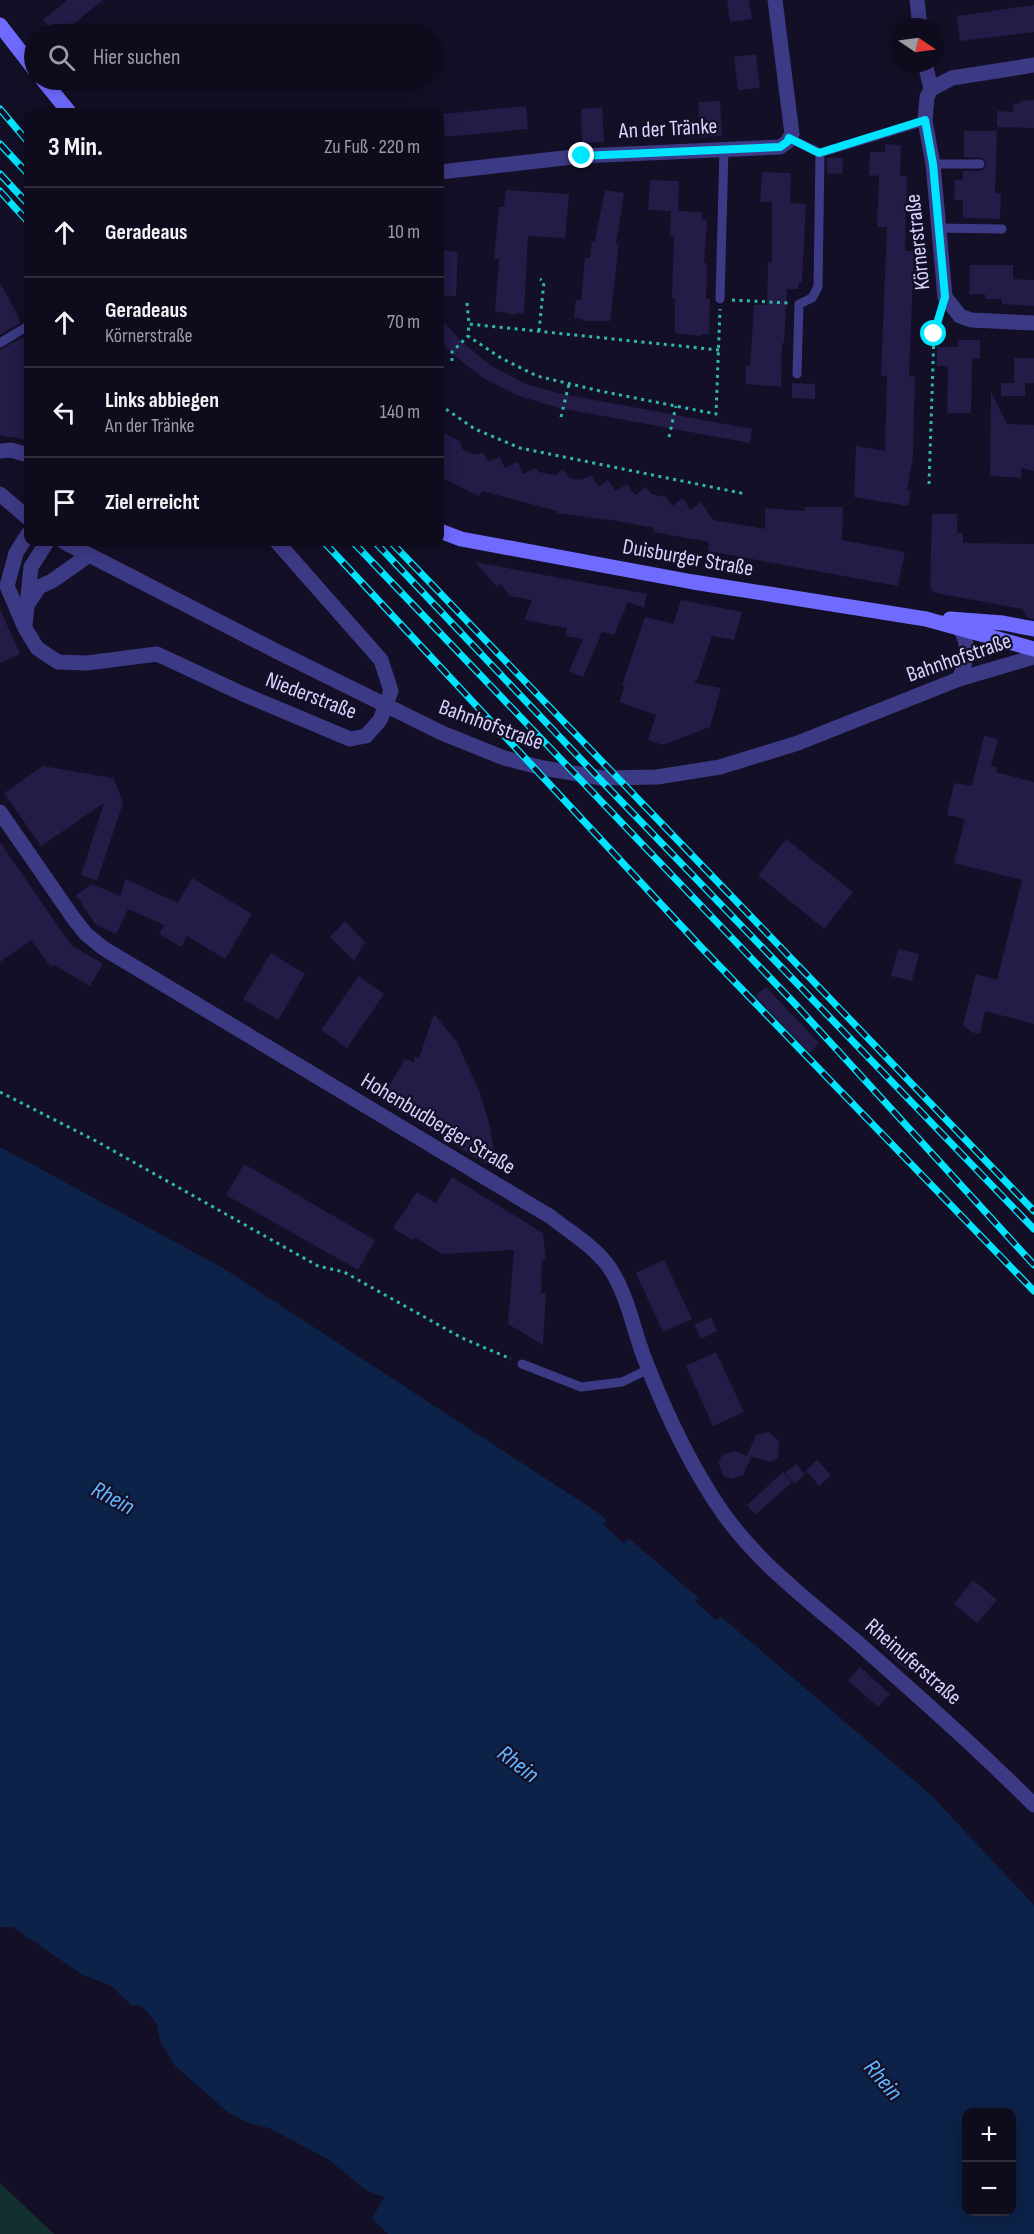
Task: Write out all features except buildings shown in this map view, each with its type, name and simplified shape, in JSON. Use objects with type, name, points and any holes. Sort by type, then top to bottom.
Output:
[{"type":"main road","points":[[0,26],[24,56]]},
{"type":"main road","points":[[51,90],[66,108]]},
{"type":"main road","name":"Duisburger Straße","points":[[444,533],[461,539],[693,582],[926,619],[1034,649]]},
{"type":"main road","name":"Duisburger Straße","points":[[926,619],[969,620],[1034,629]]},
{"type":"street","points":[[774,0],[792,134],[789,138]]},
{"type":"street","points":[[917,0],[919,18]]},
{"type":"street","points":[[925,120],[927,97],[932,89],[952,78],[1034,65]]},
{"type":"street","points":[[927,72],[932,89]]},
{"type":"street","name":"Körnerstraße","points":[[925,120],[933,164],[945,297],[960,316],[971,320],[1034,323]]},
{"type":"street","name":"An der Tränke","points":[[444,172],[582,156],[780,147],[789,138]]},
{"type":"street","points":[[0,452],[11,450],[24,454]]},
{"type":"street","points":[[0,494],[24,515]]},
{"type":"street","points":[[7,586],[16,554],[24,541]]},
{"type":"street","points":[[25,628],[32,567],[45,546]]},
{"type":"street","name":"Bahnhofstraße","points":[[72,546],[442,733],[504,758],[543,768],[602,778],[657,777],[720,767],[798,743],[959,679],[1034,657]]},
{"type":"street","name":"Niederstraße","points":[[0,570],[25,628],[37,648],[58,662],[87,663],[157,654],[243,694],[350,739],[366,736],[380,720],[391,691],[381,660],[281,546]]},
{"type":"street","points":[[26,608],[39,587],[52,581],[89,555]]},
{"type":"street","points":[[959,627],[965,636],[967,655],[959,679]]},
{"type":"street","name":"Hohenbudberger Straße","points":[[0,812],[80,927],[103,948],[550,1218],[594,1250],[609,1267],[623,1292],[649,1369],[668,1416],[694,1467],[723,1514],[758,1557]]},
{"type":"street","name":"Rheinuferstraße","points":[[758,1557],[929,1705],[1034,1805]]},
{"type":"lane","points":[[789,138],[819,153],[925,120]]},
{"type":"lane","points":[[720,300],[724,149]]},
{"type":"lane","points":[[797,374],[799,304],[812,298],[818,287],[819,153]]},
{"type":"lane","points":[[933,164],[980,164]]},
{"type":"lane","points":[[938,228],[1002,229]]},
{"type":"lane","points":[[0,343],[24,328]]},
{"type":"lane","points":[[522,1364],[581,1387],[622,1383],[649,1369]]},
{"type":"path","points":[[539,331],[544,282],[540,279]]},
{"type":"path","points":[[929,484],[934,334],[945,297]]},
{"type":"path","points":[[468,336],[501,358],[537,376],[716,414],[720,300],[799,304]]},
{"type":"path","points":[[452,361],[452,352],[468,336],[470,324],[467,303]]},
{"type":"path","points":[[470,324],[719,350]]},
{"type":"path","points":[[561,417],[569,384]]},
{"type":"path","points":[[669,437],[676,406]]},
{"type":"path","points":[[444,408],[475,429],[520,448],[746,494]]},
{"type":"path","points":[[0,1092],[126,1157],[318,1266],[344,1272],[462,1338],[522,1364]]},
{"type":"green space","points":[[0,2183],[54,2234],[0,2234]]},
{"type":"water","name":"Rhein","points":[[0,1147],[223,1268],[600,1514],[931,1795],[1034,1905],[1034,2234],[388,2234],[372,2218],[384,2197],[367,2191],[329,2160],[269,2128],[248,2123],[229,2113],[175,2066],[160,2041],[156,2022],[142,2006],[131,2005],[111,1986],[81,1974],[13,1927],[0,1927]]},
{"type":"pier","points":[[609,1517],[631,1537],[624,1544],[603,1524]]},
{"type":"pier","points":[[701,1596],[723,1615],[716,1620],[695,1601]]},
{"type":"railway","points":[[0,109],[24,137]]},
{"type":"railway","points":[[0,144],[24,170]]},
{"type":"railway","points":[[0,174],[24,200]]},
{"type":"railway","points":[[0,191],[24,218]]},
{"type":"railway","points":[[328,546],[700,946],[1034,1291]]},
{"type":"railway","points":[[357,546],[797,1006],[1034,1265]]},
{"type":"railway","points":[[379,546],[592,771],[1034,1229]]},
{"type":"railway","points":[[395,546],[1034,1211]]},
{"type":"route","points":[[582,156],[780,147],[789,138],[819,153],[925,120],[933,164],[945,297],[934,334]]}]
